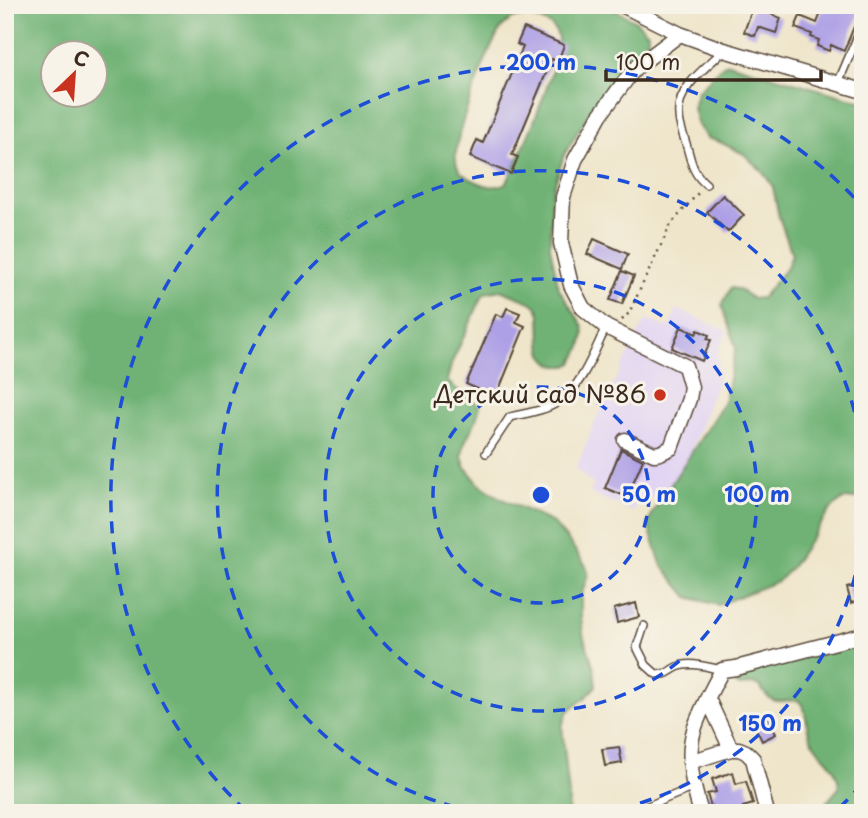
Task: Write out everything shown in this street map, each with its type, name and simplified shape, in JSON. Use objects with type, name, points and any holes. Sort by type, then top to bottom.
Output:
[{"type":"street","points":[[622,5],[680,34],[724,50],[863,91]]},
{"type":"street","points":[[625,440],[654,454],[671,448],[691,387],[685,366],[606,327],[583,308],[571,285],[561,243],[563,197],[575,160],[600,115],[631,73],[680,34]]},
{"type":"street","points":[[701,813],[690,762],[694,731],[722,670],[863,635]]},
{"type":"street","points":[[708,699],[731,749]]},
{"type":"street","points":[[690,762],[731,749],[746,752],[753,759],[767,813]]},
{"type":"lane","points":[[838,83],[863,24]]},
{"type":"lane","points":[[706,184],[698,178],[691,165],[678,113],[680,100],[688,86],[724,50]]},
{"type":"lane","points":[[486,453],[510,416],[551,407],[562,401],[584,374],[606,327]]},
{"type":"lane","points":[[644,626],[637,647],[646,665],[656,674],[667,674],[677,667],[692,664],[722,670]]},
{"type":"lane","points":[[631,813],[694,786]]},
{"type":"path","points":[[606,327],[621,321],[629,313],[671,224],[706,184]]},
{"type":"shaded area","name":"Детский сад №86","points":[[677,309],[727,331],[717,353],[719,376],[691,451],[691,464],[680,504],[652,498],[638,501],[633,512],[590,493],[594,485],[576,469],[594,424],[645,321],[669,328]]},
{"type":"green space","points":[[5,5],[606,5],[636,21],[648,33],[646,44],[630,59],[592,108],[564,155],[552,193],[550,246],[559,289],[583,326],[581,347],[573,363],[557,366],[550,363],[543,354],[537,307],[500,290],[485,293],[481,299],[452,362],[447,380],[480,407],[464,444],[462,456],[465,467],[479,484],[500,498],[553,523],[586,566],[588,575],[581,596],[581,617],[596,686],[568,711],[562,726],[569,796],[568,813],[5,813]],"holes":[[[526,16],[544,22],[555,30],[558,45],[548,84],[530,131],[507,182],[500,186],[481,184],[458,169],[456,155],[463,120],[485,60],[498,33],[509,21]]]},
{"type":"green space","points":[[728,63],[863,102],[863,498],[843,499],[830,510],[790,569],[778,581],[718,605],[688,597],[661,564],[648,525],[652,514],[724,402],[736,348],[722,305],[731,288],[741,290],[752,299],[762,298],[787,267],[792,254],[779,217],[773,187],[763,172],[744,154],[707,138],[697,124],[693,108],[697,92]]},
{"type":"green space","points":[[863,640],[863,813],[815,813],[839,788],[838,778],[813,743],[801,704],[798,700],[775,701],[767,696],[760,686],[739,686],[732,677]]},
{"type":"building","points":[[824,5],[863,5],[844,51],[831,45],[829,51],[817,46],[819,40],[811,37],[812,34],[795,28],[800,16],[817,23]]},
{"type":"building","points":[[753,7],[781,18],[776,33],[758,27],[755,36],[744,32]]},
{"type":"building","points":[[524,28],[564,45],[558,61],[552,59],[512,155],[518,157],[511,174],[470,157],[477,140],[483,143],[523,47],[517,44]]},
{"type":"building","points":[[723,195],[744,215],[728,232],[707,212]]},
{"type":"building","points":[[594,239],[628,254],[622,269],[587,254]]},
{"type":"building","points":[[622,271],[634,276],[622,304],[610,300]]},
{"type":"building","points":[[507,308],[520,313],[516,322],[525,326],[496,397],[466,384],[496,314],[503,317]]},
{"type":"building","points":[[681,327],[696,334],[698,330],[709,335],[707,339],[711,340],[702,361],[672,348]]},
{"type":"building","points":[[621,449],[643,460],[627,497],[605,488]]},
{"type":"building","points":[[860,584],[863,600],[851,603],[847,588]]},
{"type":"building","points":[[636,603],[639,617],[617,623],[614,609]]},
{"type":"building","points":[[769,718],[776,734],[762,741],[754,724]]},
{"type":"building","points":[[619,747],[622,763],[605,766],[602,749]]},
{"type":"building","points":[[733,772],[736,784],[746,781],[753,804],[743,807],[745,813],[713,813],[707,794],[716,792],[712,779]]},
{"type":"waterway","points":[[5,800],[13,804],[71,804],[94,813]]},
{"type":"place","name":"Детский сад №86","points":[[660,395]]}]
